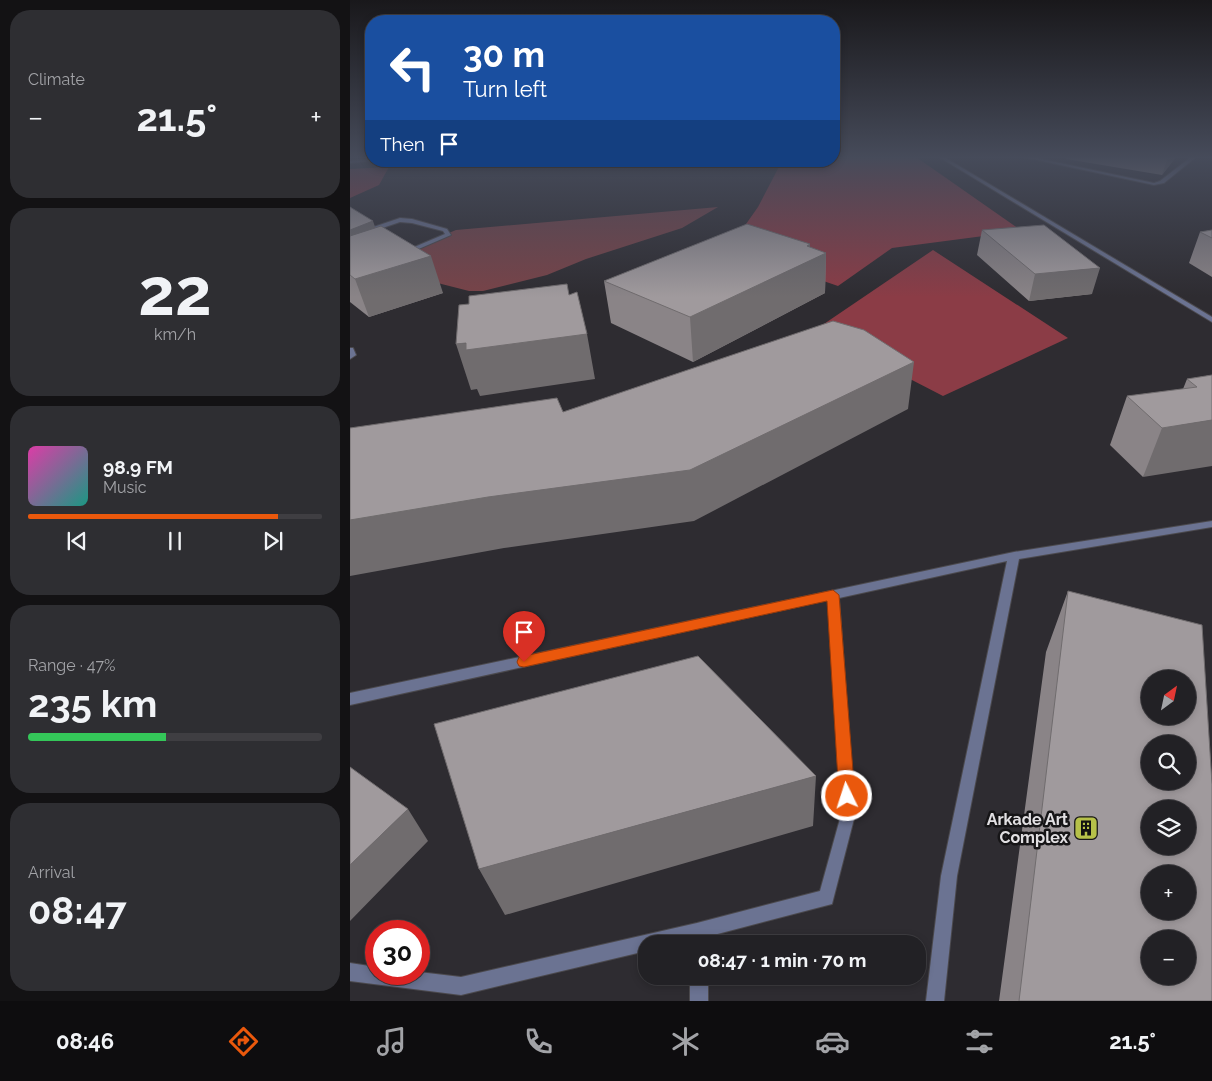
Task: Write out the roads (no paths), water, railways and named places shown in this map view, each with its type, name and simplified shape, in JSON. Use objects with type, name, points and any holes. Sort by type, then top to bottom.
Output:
[{"type":"street","points":[[1019,204],[1212,320]]},
{"type":"street","points":[[350,237],[400,220],[412,220],[445,230],[448,235],[404,253]]},
{"type":"street","points":[[350,350],[352,355],[350,357]]},
{"type":"street","points":[[350,699],[1014,556],[1212,524]]},
{"type":"street","points":[[935,1001],[949,876],[1014,556]]},
{"type":"street","points":[[707,935],[826,898],[848,815],[833,595]]},
{"type":"street","points":[[350,972],[461,986],[638,950]]},
{"type":"street","points":[[699,985],[699,1001]]},
{"type":"place","name":"Arkade Art Complex","points":[[1086,828]]}]
